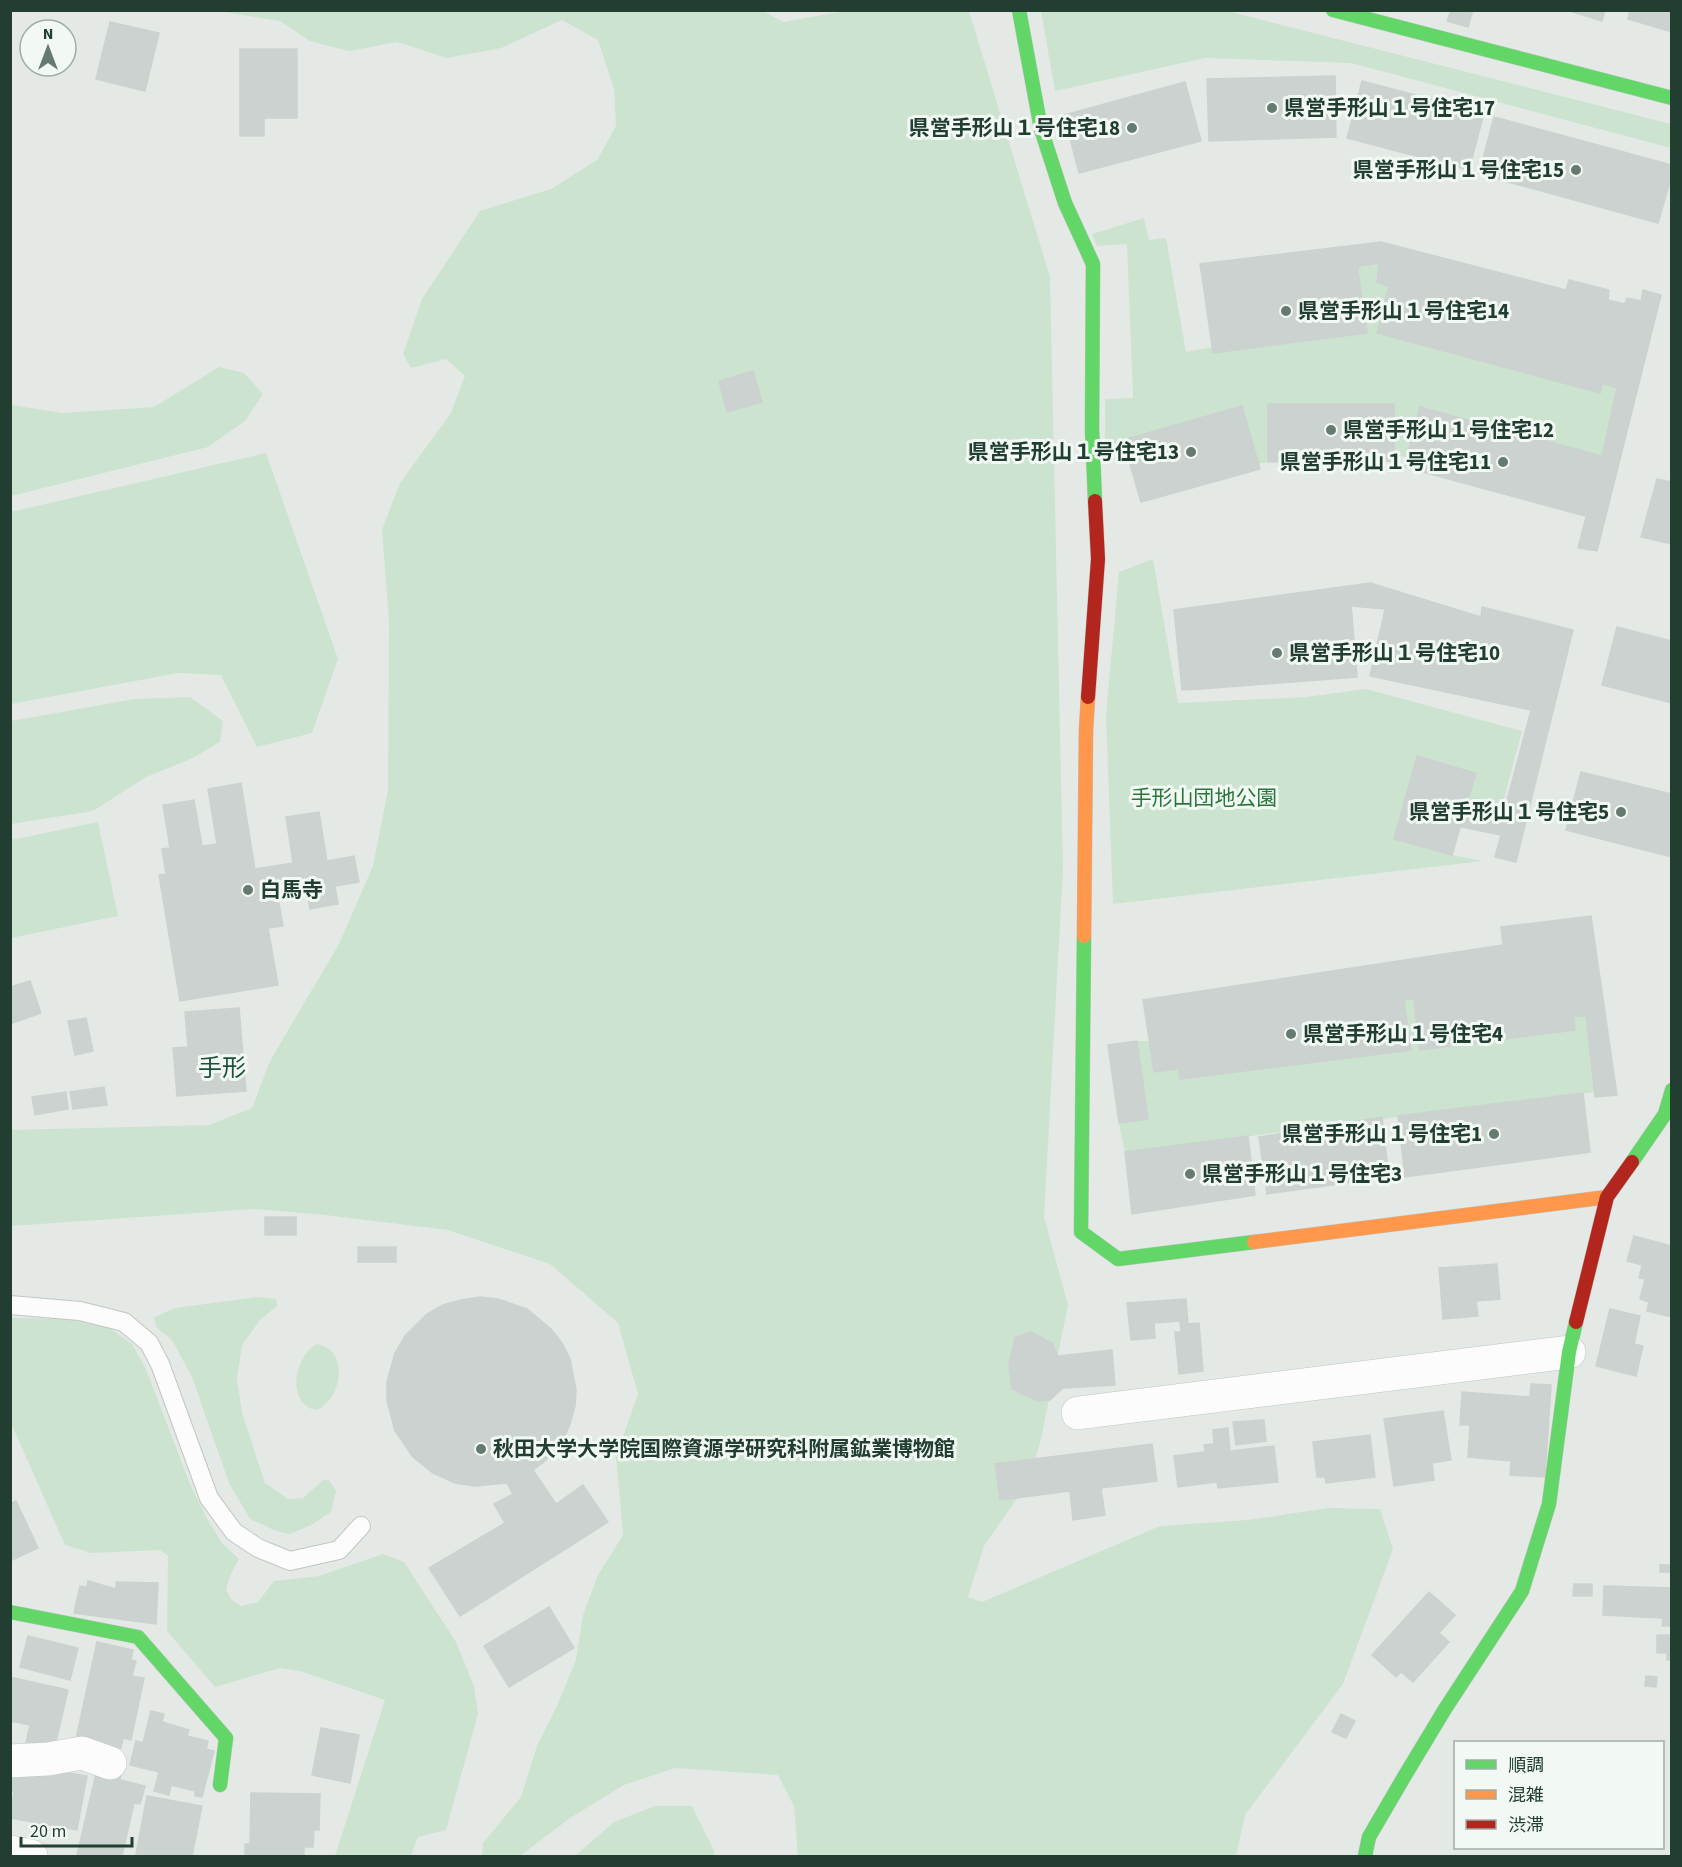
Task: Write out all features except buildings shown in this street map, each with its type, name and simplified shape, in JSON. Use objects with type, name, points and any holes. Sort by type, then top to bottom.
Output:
[{"type":"street","points":[[1019,10],[1041,129],[1065,203],[1093,264],[1092,429],[1098,559],[1086,730],[1081,1232],[1118,1258],[1607,1197]]},
{"type":"street","points":[[1333,10],[1671,98]]},
{"type":"street","points":[[1365,1857],[1369,1837],[1404,1777],[1445,1709],[1522,1591],[1549,1504],[1569,1352],[1607,1197],[1665,1114],[1671,1090]]},
{"type":"street","points":[[1078,1413],[1569,1352]]},
{"type":"street","points":[[10,1612],[138,1637],[226,1738],[220,1785]]},
{"type":"street","points":[[10,1761],[48,1759],[82,1753],[110,1763]]},
{"type":"street","points":[[10,1852],[31,1857]]},
{"type":"lane","points":[[10,1305],[80,1311],[124,1322],[149,1343],[160,1364],[209,1498],[234,1532],[258,1548],[290,1561],[300,1559],[339,1550],[361,1526]]},
{"type":"green space","points":[[761,10],[783,22],[846,11],[969,11],[1050,277],[1063,869],[1044,1217],[1068,1305],[1041,1439],[1029,1481],[984,1546],[968,1597],[982,1602],[1160,1526],[1248,1520],[1328,1508],[1380,1509],[1393,1549],[1343,1684],[1245,1815],[1236,1856],[798,1856],[794,1806],[778,1775],[675,1768],[624,1785],[570,1818],[520,1856],[482,1856],[483,1843],[521,1797],[537,1746],[576,1660],[583,1615],[598,1575],[623,1535],[616,1456],[638,1394],[618,1323],[550,1264],[448,1230],[254,1209],[11,1226],[11,1130],[209,1125],[252,1108],[270,1061],[339,944],[373,866],[388,790],[389,621],[382,530],[400,483],[451,413],[465,376],[446,359],[411,368],[403,354],[422,299],[480,211],[551,189],[597,160],[616,126],[614,89],[598,40],[562,20],[501,48],[447,58],[397,42],[349,51],[310,41],[280,21],[218,11]]},
{"type":"green space","points":[[1041,11],[1227,11],[1671,124],[1671,148],[1351,63],[1205,58],[1055,91]]},
{"type":"green space","points":[[1144,218],[1149,240],[1166,238],[1186,352],[1212,347],[1214,353],[1367,333],[1358,270],[1359,266],[1379,263],[1377,282],[1389,287],[1378,333],[1600,393],[1602,383],[1617,388],[1602,456],[1420,407],[1406,457],[1394,455],[1393,404],[1268,404],[1268,462],[1258,464],[1242,406],[1105,447],[1105,399],[1133,398],[1127,244],[1097,246],[1092,234]]},
{"type":"green space","points":[[219,367],[244,373],[263,394],[245,421],[208,447],[11,496],[11,405],[63,413],[154,407]]},
{"type":"green space","points":[[266,453],[338,659],[312,733],[257,747],[221,675],[178,673],[11,704],[11,512]]},
{"type":"green space","name":"手形山団地公園","points":[[1153,559],[1178,703],[1306,697],[1366,689],[1522,731],[1502,806],[1469,799],[1476,772],[1417,756],[1394,839],[1483,861],[1113,904],[1106,715],[1119,572]]},
{"type":"green space","points":[[190,697],[223,721],[220,742],[193,758],[146,777],[93,811],[11,824],[11,721],[135,699]]},
{"type":"green space","points":[[98,822],[118,916],[11,938],[11,840]]},
{"type":"green space","points":[[1404,999],[1414,999],[1420,1050],[1574,1030],[1573,1016],[1586,1016],[1595,1092],[1125,1152],[1119,1123],[1148,1118],[1137,1041],[1150,1041],[1154,1072],[1179,1069],[1180,1079],[1410,1050]]},
{"type":"green space","points":[[258,1297],[276,1299],[277,1306],[260,1320],[242,1345],[237,1379],[242,1413],[265,1483],[288,1499],[303,1498],[323,1480],[329,1480],[336,1491],[331,1512],[311,1525],[290,1534],[276,1531],[250,1519],[229,1483],[192,1377],[172,1340],[156,1327],[154,1317],[176,1308]]},
{"type":"green space","points":[[10,1318],[69,1319],[111,1329],[132,1344],[146,1369],[190,1484],[206,1517],[222,1543],[239,1559],[226,1590],[231,1599],[241,1606],[258,1602],[274,1581],[319,1576],[383,1554],[404,1562],[456,1642],[474,1686],[478,1714],[446,1830],[418,1837],[411,1856],[335,1856],[385,1700],[300,1671],[280,1668],[215,1687],[167,1631],[168,1556],[160,1550],[91,1553],[65,1545],[11,1423]]},
{"type":"green space","points":[[317,1344],[334,1354],[339,1370],[334,1393],[324,1406],[317,1410],[309,1408],[302,1401],[296,1384],[304,1356]]},
{"type":"green space","points":[[655,1806],[692,1806],[714,1851],[714,1856],[575,1856],[614,1822]]},
{"type":"traffic: fast","points":[[1019,10],[1041,129],[1065,203],[1093,264],[1092,429],[1095,501]]},
{"type":"traffic: fast","points":[[1333,10],[1672,98]]},
{"type":"traffic: fast","points":[[1084,936],[1081,1232],[1118,1259],[1254,1242]]},
{"type":"traffic: fast","points":[[1632,1162],[1665,1114],[1672,1090]]},
{"type":"traffic: fast","points":[[1365,1856],[1369,1837],[1404,1777],[1445,1709],[1522,1591],[1549,1504],[1569,1352],[1576,1322]]},
{"type":"traffic: fast","points":[[10,1612],[138,1637],[226,1738],[220,1785]]},
{"type":"traffic: slow","points":[[1084,936],[1088,697]]},
{"type":"traffic: slow","points":[[1254,1242],[1607,1197]]},
{"type":"traffic: jam","points":[[1088,697],[1098,559],[1095,501]]},
{"type":"traffic: jam","points":[[1576,1322],[1607,1197],[1632,1162]]},
{"type":"place","name":"県営手形山１号住宅17","points":[[1272,108]]},
{"type":"place","name":"県営手形山１号住宅18","points":[[1132,128]]},
{"type":"place","name":"県営手形山１号住宅15","points":[[1576,170]]},
{"type":"place","name":"県営手形山１号住宅14","points":[[1286,311]]},
{"type":"place","name":"県営手形山１号住宅12","points":[[1331,430]]},
{"type":"place","name":"県営手形山１号住宅13","points":[[1191,452]]},
{"type":"place","name":"県営手形山１号住宅11","points":[[1503,462]]},
{"type":"place","name":"県営手形山１号住宅10","points":[[1277,653]]},
{"type":"place","name":"県営手形山１号住宅5","points":[[1621,812]]},
{"type":"place","name":"白馬寺","points":[[248,890]]},
{"type":"place","name":"県営手形山１号住宅4","points":[[1291,1034]]},
{"type":"place","name":"県営手形山１号住宅1","points":[[1494,1134]]},
{"type":"place","name":"県営手形山１号住宅3","points":[[1190,1174]]},
{"type":"place","name":"秋田大学大学院国際資源学研究科附属鉱業博物館","points":[[481,1449]]},
{"type":"district","name":"手形","points":[[222,1068]]}]
